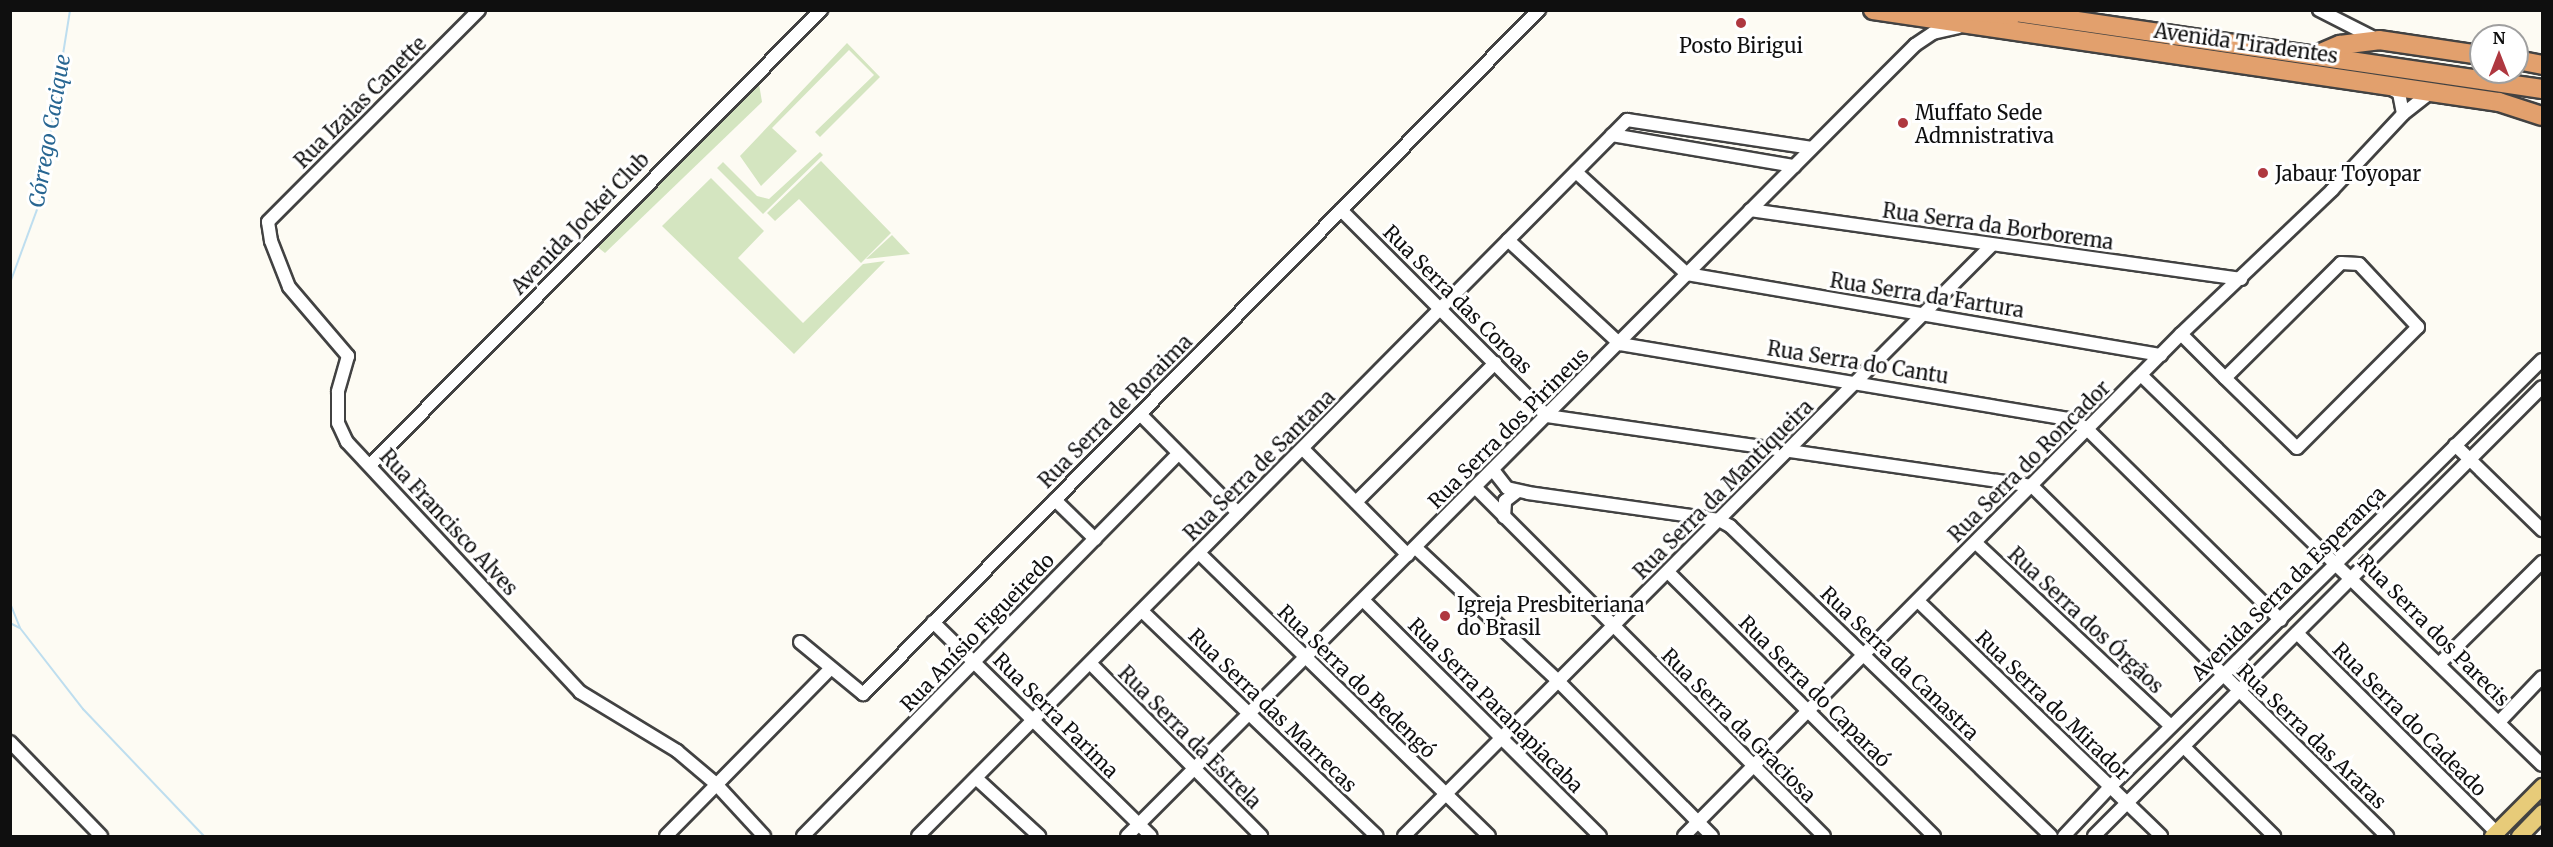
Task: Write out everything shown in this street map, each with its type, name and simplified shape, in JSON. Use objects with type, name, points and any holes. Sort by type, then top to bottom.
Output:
[{"type":"highway","name":"Avenida Tiradentes","points":[[1873,10],[1927,14],[1992,28],[2499,102]]},
{"type":"highway","points":[[1956,10],[2041,16]]},
{"type":"highway","name":"Avenida Tiradentes","points":[[2002,10],[2542,89]]},
{"type":"highway","points":[[2315,56],[2340,45],[2379,40],[2469,53]]},
{"type":"highway","points":[[2340,45],[2381,65]]},
{"type":"highway","points":[[2499,102],[2542,104]]},
{"type":"highway","points":[[2499,102],[2542,116]]},
{"type":"main road","name":"Avenida Tiradentes","points":[[2499,102],[2542,109]]},
{"type":"main road","points":[[2494,834],[2542,786]]},
{"type":"main road","points":[[2519,837],[2542,812]]},
{"type":"street","name":"Rua Izaias Canette","points":[[268,222],[479,10]]},
{"type":"street","name":"Avenida Jockei Club","points":[[370,465],[821,10]]},
{"type":"street","name":"Rua Serra de Roraima","points":[[830,669],[863,694],[1539,10]]},
{"type":"street","points":[[2319,10],[2340,24],[2379,40]]},
{"type":"street","points":[[1915,45],[1927,14]]},
{"type":"street","points":[[2340,24],[2340,45]]},
{"type":"street","points":[[1915,45],[1942,29],[1992,28]]},
{"type":"street","name":"Rua Serra dos Pirineus","points":[[1127,837],[1915,45]]},
{"type":"street","points":[[2388,87],[2399,93],[2403,114]]},
{"type":"street","name":"Rua Serra do Roncador","points":[[1684,837],[1755,768],[2181,334],[2241,279],[2403,114],[2431,92]]},
{"type":"street","name":"Rua Serra de Santana","points":[[921,836],[1627,120],[1812,148]]},
{"type":"street","points":[[1612,135],[1794,166]]},
{"type":"street","points":[[1576,172],[1687,274]]},
{"type":"street","name":"Rua Serra das Coroas","points":[[1341,210],[1547,416]]},
{"type":"street","name":"Rua Serra da Borborema","points":[[1750,210],[2241,279]]},
{"type":"street","name":"Rua Francisco Alves","points":[[268,222],[271,242],[289,287],[348,356],[339,392],[338,423],[347,442],[580,692],[677,751],[716,783],[764,837]]},
{"type":"street","points":[[1508,240],[1620,344]]},
{"type":"street","name":"Rua Serra da Mantiqueira","points":[[1404,837],[1992,245]]},
{"type":"street","points":[[2181,334],[2297,448],[2418,327],[2359,264],[2341,263],[2226,378]]},
{"type":"street","name":"Rua Serra da Fartura","points":[[1687,274],[1709,281],[1925,313],[2161,355]]},
{"type":"street","name":"Rua Serra do Cantu","points":[[1620,344],[2053,414],[2087,429]]},
{"type":"street","name":"Avenida Serra da Esperança","points":[[2064,837],[2110,786],[2170,726],[2281,620],[2542,360]]},
{"type":"street","points":[[1356,502],[1495,363]]},
{"type":"street","name":"Rua Serra dos Parecis","points":[[2141,375],[2353,577],[2542,765]]},
{"type":"street","points":[[2094,837],[2470,460],[2541,392]]},
{"type":"street","points":[[1140,414],[1238,513]]},
{"type":"street","points":[[1547,416],[2031,486]]},
{"type":"street","points":[[2087,429],[2281,620]]},
{"type":"street","points":[[2455,445],[2542,530]]},
{"type":"street","points":[[1303,449],[1356,502],[1559,682],[1712,837]]},
{"type":"street","name":"Rua Anísio Figueiredo","points":[[803,837],[1178,454]]},
{"type":"street","points":[[1493,470],[1501,484],[1518,491],[1719,520]]},
{"type":"street","name":"Rua Serra das Araras","points":[[2031,486],[2387,837]]},
{"type":"street","name":"Rua Serra da Graciosa","points":[[1476,488],[1612,628],[1824,837]]},
{"type":"street","points":[[1504,517],[1505,501],[1518,491]]},
{"type":"street","points":[[1055,500],[1095,539]]},
{"type":"street","name":"Rua Serra da Canastra","points":[[1719,520],[1730,526],[2051,837]]},
{"type":"street","name":"Rua Serra dos Órgãos","points":[[1976,543],[2170,726]]},
{"type":"street","name":"Rua Serra do Bedengó","points":[[1199,553],[1489,837]]},
{"type":"street","points":[[2440,663],[2542,562]]},
{"type":"street","name":"Rua Serra do Caparaó","points":[[1668,572],[1934,837]]},
{"type":"street","name":"Rua Serra Paranapiacaba","points":[[1364,601],[1600,837]]},
{"type":"street","name":"Rua Serra do Mirador","points":[[1918,602],[2161,837]]},
{"type":"street","name":"Rua Serra das Marrecas","points":[[1142,611],[1377,837]]},
{"type":"street","name":"Rua Serra Parima","points":[[933,622],[1036,721],[1151,837]]},
{"type":"street","name":"Rua Serra do Cadeado","points":[[2297,633],[2494,834]]},
{"type":"street","points":[[666,837],[716,783],[830,669],[800,642]]},
{"type":"street","name":"Rua Serra da Estrela","points":[[1091,664],[1261,837]]},
{"type":"street","points":[[2499,722],[2542,677]]},
{"type":"street","points":[[10,742],[96,835]]},
{"type":"street","points":[[2184,747],[2274,837]]},
{"type":"street","points":[[976,778],[1039,837]]},
{"type":"green space","points":[[847,43],[880,77],[820,137],[815,132],[874,75],[849,50],[772,128],[797,151],[761,186],[740,156]]},
{"type":"green space","points":[[758,78],[762,102],[605,253],[595,245]]},
{"type":"green space","points":[[820,152],[823,155],[763,214],[717,168],[723,162],[757,196],[769,199]]},
{"type":"green space","points":[[821,161],[891,233],[861,263],[799,199],[775,221],[767,213]]},
{"type":"green space","points":[[711,178],[764,231],[738,258],[803,323],[863,264],[885,261],[794,354],[662,226]]},
{"type":"green space","points":[[892,235],[910,254],[866,259]]},
{"type":"waterway","name":"Córrego Cacique","points":[[10,283],[39,204],[70,10]]},
{"type":"waterway","name":"Córrego Cacique","points":[[10,603],[20,628]]},
{"type":"waterway","points":[[10,623],[20,628],[83,709],[204,836]]},
{"type":"place","name":"Posto Birigui","points":[[1741,23]]},
{"type":"place","name":"Muffato Sede Admnistrativa","points":[[1903,123]]},
{"type":"place","name":"Jabaur Toyopar","points":[[2263,173]]},
{"type":"place","name":"Igreja Presbiteriana do Brasil","points":[[1445,616]]}]
